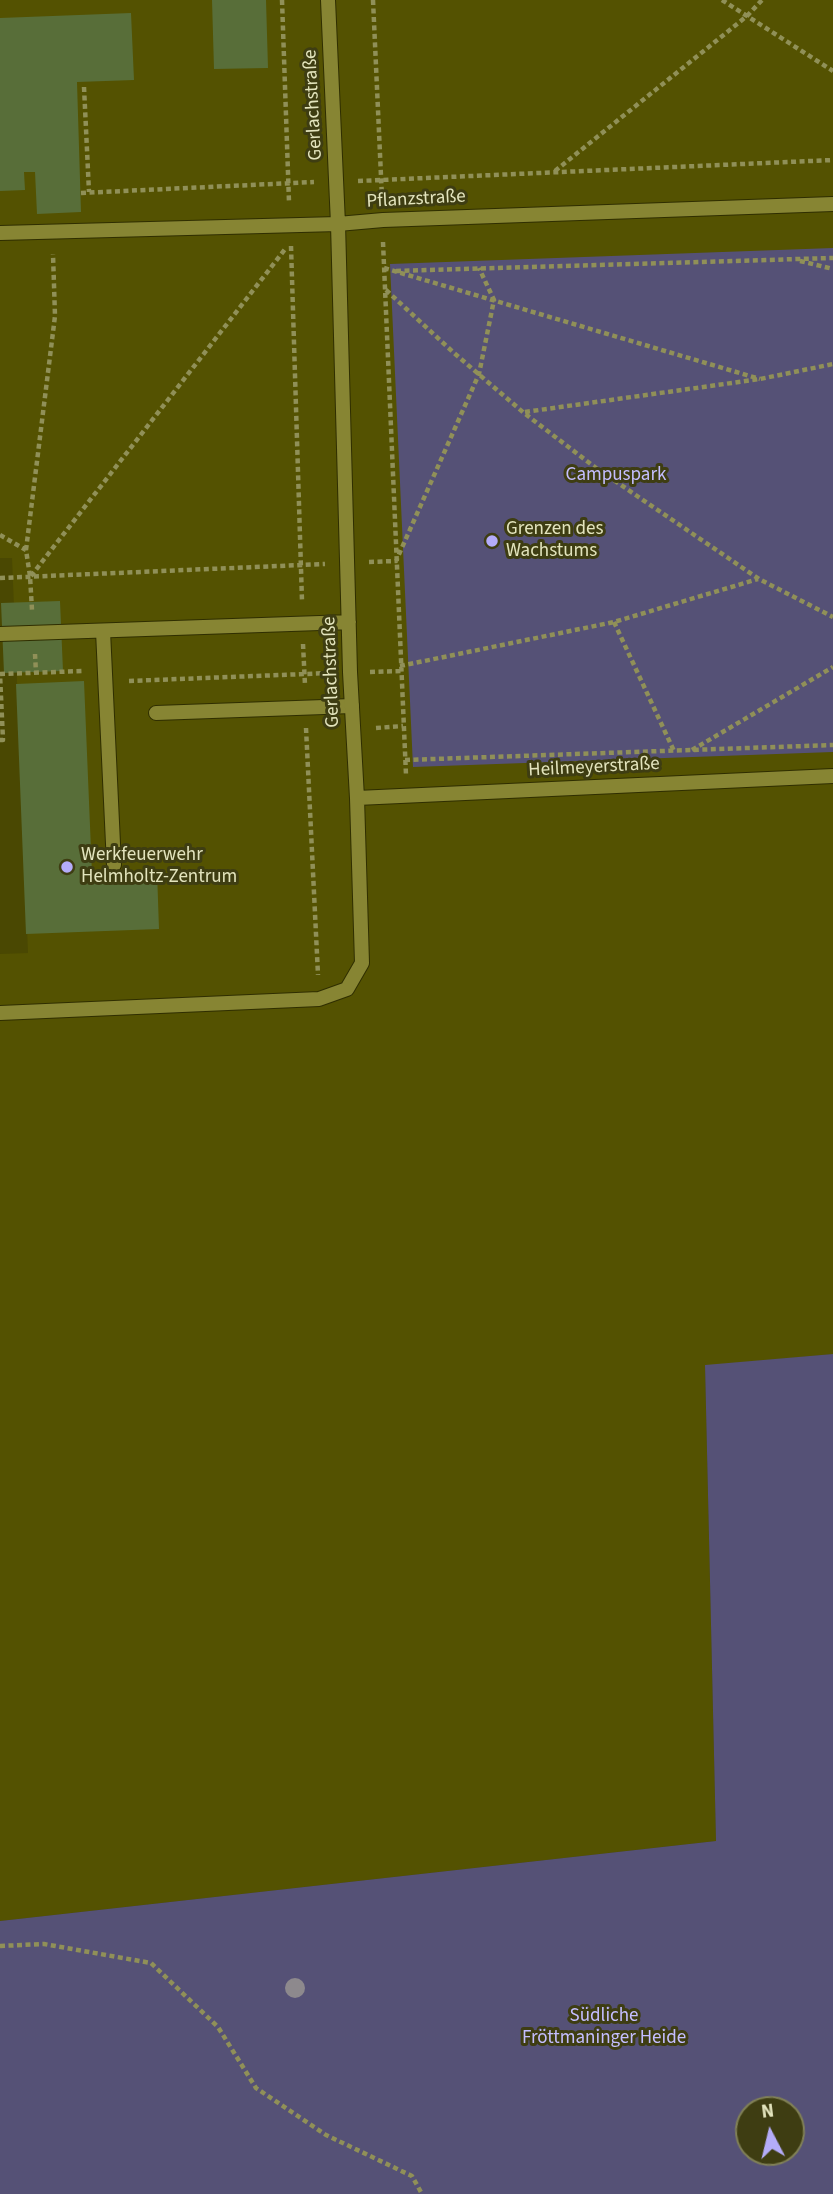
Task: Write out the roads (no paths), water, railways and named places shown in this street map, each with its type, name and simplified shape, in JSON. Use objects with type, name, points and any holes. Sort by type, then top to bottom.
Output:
[{"type":"street","name":"Gerlachstraße","points":[[0,1013],[319,999],[347,989],[362,963],[328,0]]},
{"type":"street","name":"Pflanzstraße","points":[[0,233],[291,226],[383,220],[833,204]]},
{"type":"street","points":[[0,634],[349,622]]},
{"type":"street","points":[[103,631],[114,865]]},
{"type":"street","points":[[156,713],[352,706]]},
{"type":"street","name":"Heilmeyerstraße","points":[[358,798],[833,776]]},
{"type":"place","name":"Grenzen des Wachstums","points":[[492,541]]},
{"type":"place","name":"Werkfeuerwehr Helmholtz-Zentrum","points":[[67,867]]},
{"type":"park label","name":"Campuspark","points":[[616,476]]},
{"type":"park label","name":"Südliche Fröttmaninger Heide","points":[[604,2028]]}]
